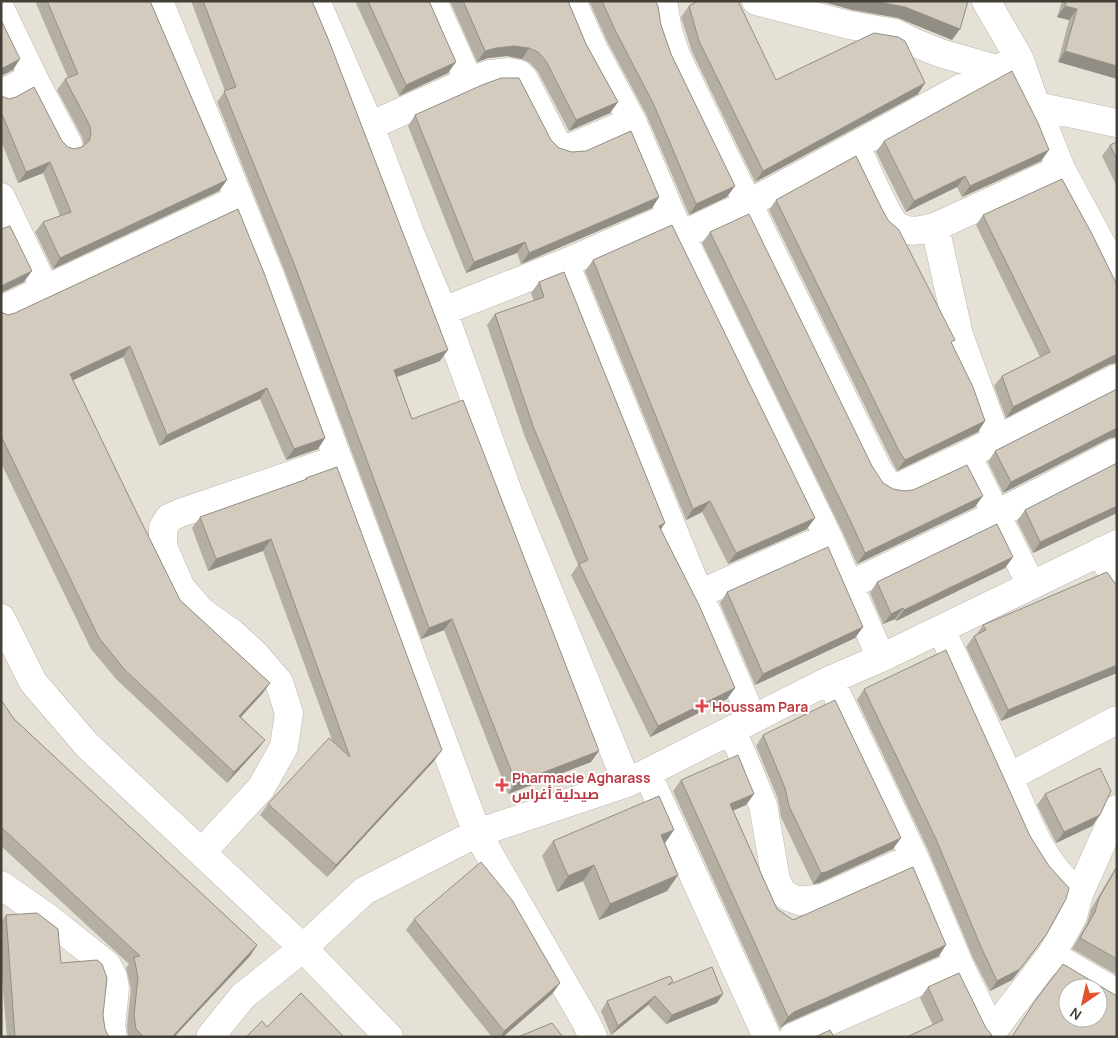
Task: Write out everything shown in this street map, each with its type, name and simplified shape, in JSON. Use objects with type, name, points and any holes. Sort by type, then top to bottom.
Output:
[{"type":"street","points":[[159,1],[271,278],[477,833],[593,1037]]},
{"type":"street","points":[[316,1],[370,126],[410,233],[443,312],[508,492],[637,778],[767,1037]]},
{"type":"street","points":[[433,1],[468,81]]},
{"type":"street","points":[[572,1],[593,48],[632,121],[677,226],[828,537],[881,658]]},
{"type":"street","points":[[663,1],[668,31],[678,58],[878,470],[888,485],[899,487],[967,455],[1117,378]]},
{"type":"street","points":[[756,1],[849,25],[894,33],[940,53],[1008,65]]},
{"type":"street","points":[[986,1],[1008,65],[1036,106],[1061,169],[1117,273]]},
{"type":"street","points":[[1,10],[68,144]]},
{"type":"street","points":[[443,312],[565,263],[748,204],[1008,65]]},
{"type":"street","points":[[370,126],[468,81],[490,74],[508,72],[519,74],[524,79],[558,144],[565,147],[572,147],[632,121]]},
{"type":"street","points":[[1,94],[33,77]]},
{"type":"street","points":[[1036,106],[1117,123]]},
{"type":"street","points":[[856,146],[882,202],[896,225],[905,230],[916,231],[935,227],[1061,169]]},
{"type":"street","points":[[1,197],[45,289]]},
{"type":"street","points":[[1,310],[239,199]]},
{"type":"street","points":[[935,227],[959,335],[998,439]]},
{"type":"street","points":[[565,263],[699,594],[742,724],[762,805],[776,880],[782,892],[800,901],[824,898],[914,857]]},
{"type":"street","points":[[850,586],[997,514],[1117,452]]},
{"type":"street","points":[[967,455],[1031,585]]},
{"type":"street","points":[[202,852],[261,788],[284,747],[289,713],[278,682],[255,654],[234,634],[202,612],[181,588],[163,547],[163,528],[169,518],[180,513],[338,459]]},
{"type":"street","points":[[699,594],[828,537]]},
{"type":"street","points":[[210,1037],[244,996],[303,948],[364,891],[477,833],[637,778],[830,680],[881,658],[1109,548],[1117,584]]},
{"type":"street","points":[[1,618],[33,682],[87,744],[303,948],[389,1037]]},
{"type":"street","points":[[941,629],[1009,777],[1037,844],[1062,880],[1079,894]]},
{"type":"street","points":[[830,680],[914,857],[959,964],[992,1034],[1052,955],[1073,916],[1079,894],[1117,809]]},
{"type":"street","points":[[1009,777],[1117,720]]},
{"type":"street","points":[[1,885],[48,918],[107,965],[113,977],[115,988],[112,1022],[113,1037]]},
{"type":"street","points":[[1052,955],[1117,993]]},
{"type":"street","points":[[793,1037],[959,964]]},
{"type":"shaded area","points":[[1,1],[1117,1],[1117,1037],[1,1037]]},
{"type":"building","points":[[47,1],[150,1],[227,180],[60,258],[43,222],[71,212],[50,162],[26,172],[1,112],[1,96],[9,99],[34,87],[62,141],[68,147],[74,149],[82,147],[89,141],[91,134],[90,126],[65,79],[78,74]]},
{"type":"building","points":[[203,1],[312,1],[448,350],[394,370],[412,419],[463,400],[599,751],[516,783],[452,619],[429,628],[293,261],[224,91],[236,87]]},
{"type":"building","points":[[368,1],[429,1],[456,62],[406,85]]},
{"type":"building","points":[[463,1],[568,1],[586,44],[618,102],[576,120],[546,61],[538,52],[529,48],[514,46],[485,51]]},
{"type":"building","points":[[602,1],[655,1],[671,54],[735,186],[696,204],[653,103]]},
{"type":"building","points":[[698,1],[738,1],[776,80],[874,33],[898,37],[905,41],[925,83],[763,171],[699,41],[689,6]]},
{"type":"building","points":[[874,1],[968,1],[960,29],[905,7]]},
{"type":"building","points":[[1066,1],[1117,1],[1117,66],[1065,51],[1077,9],[1065,6]]},
{"type":"building","points":[[1,20],[20,59],[1,69]]},
{"type":"building","points":[[1012,71],[1049,150],[970,186],[965,176],[914,201],[884,141]]},
{"type":"building","points":[[501,78],[519,78],[551,140],[559,148],[572,152],[586,151],[631,131],[659,197],[529,253],[525,242],[474,262],[415,115]]},
{"type":"building","points":[[1117,142],[1117,160],[1110,145]]},
{"type":"building","points":[[856,156],[888,220],[899,230],[955,340],[951,342],[973,387],[985,421],[905,460],[776,200]]},
{"type":"building","points":[[1062,179],[1117,285],[1117,354],[1013,407],[1002,376],[1050,352],[983,215]]},
{"type":"building","points":[[238,209],[264,273],[325,438],[294,449],[267,388],[167,435],[130,346],[70,374],[180,600],[270,683],[239,716],[265,740],[234,772],[125,670],[99,638],[1,436],[1,312],[8,315],[15,313]]},
{"type":"building","points":[[749,214],[872,466],[883,483],[893,489],[913,490],[967,465],[983,496],[865,553],[710,232]]},
{"type":"building","points":[[672,225],[815,518],[736,553],[710,501],[693,509],[593,260]]},
{"type":"building","points":[[10,226],[32,271],[1,286],[1,229]]},
{"type":"building","points":[[564,272],[665,523],[659,526],[699,605],[735,688],[658,726],[579,564],[588,560],[533,426],[495,314],[544,297],[539,282]]},
{"type":"building","points":[[1117,389],[1117,428],[1011,482],[995,451]]},
{"type":"building","points":[[1117,463],[1117,506],[1040,542],[1025,510]]},
{"type":"building","points":[[337,467],[442,750],[336,865],[268,804],[329,738],[350,757],[271,539],[216,559],[200,517]]},
{"type":"building","points":[[997,524],[1013,557],[904,610],[903,608],[891,614],[877,582]]},
{"type":"building","points":[[828,547],[863,627],[763,674],[727,592]]},
{"type":"building","points":[[1107,572],[1117,586],[1117,665],[1008,710],[974,636],[986,630],[983,625]]},
{"type":"building","points":[[946,650],[1030,836],[1049,866],[1069,888],[1066,899],[1046,935],[1020,969],[997,981],[936,839],[864,689]]},
{"type":"building","points":[[1,700],[14,719],[257,945],[172,1037],[144,1037],[136,1029],[134,1015],[138,978],[134,957],[140,956],[1,827]]},
{"type":"building","points":[[835,700],[901,838],[821,873],[789,806],[785,788],[763,735]]},
{"type":"building","points":[[738,755],[754,794],[730,804],[777,909],[793,920],[913,867],[946,945],[794,1012],[788,1017],[681,780]]},
{"type":"building","points":[[1100,768],[1111,791],[1100,815],[1064,832],[1045,794]]},
{"type":"building","points":[[659,796],[674,830],[661,835],[678,875],[610,904],[594,865],[568,876],[553,841]]},
{"type":"building","points":[[481,862],[512,900],[560,983],[504,1031],[414,919]]},
{"type":"building","points":[[1117,867],[1117,959],[1080,938],[1095,912],[1099,898]]},
{"type":"building","points":[[37,913],[58,929],[61,963],[97,960],[102,964],[107,978],[103,1015],[105,1029],[109,1037],[15,1037],[6,915]]},
{"type":"building","points":[[1063,964],[1087,978],[1058,978],[1058,1028],[1108,1028],[1108,991],[1117,996],[1117,1037],[1012,1037],[1035,1001]]},
{"type":"building","points":[[712,967],[723,994],[672,1015],[655,996],[618,1026],[607,1001],[670,976],[673,981],[668,985]]},
{"type":"building","points":[[959,973],[992,1037],[907,1037],[943,1020],[928,987]]},
{"type":"building","points":[[301,993],[344,1037],[246,1037],[262,1021],[267,1027]]},
{"type":"building","points":[[552,1023],[563,1037],[518,1037]]},
{"type":"building","points":[[830,1030],[834,1037],[815,1037]]},
{"type":"place","name":"Houssam Para","points":[[702,706]]},
{"type":"place","name":"Pharmacie Agharass صيدلية أغراس","points":[[502,785]]}]
